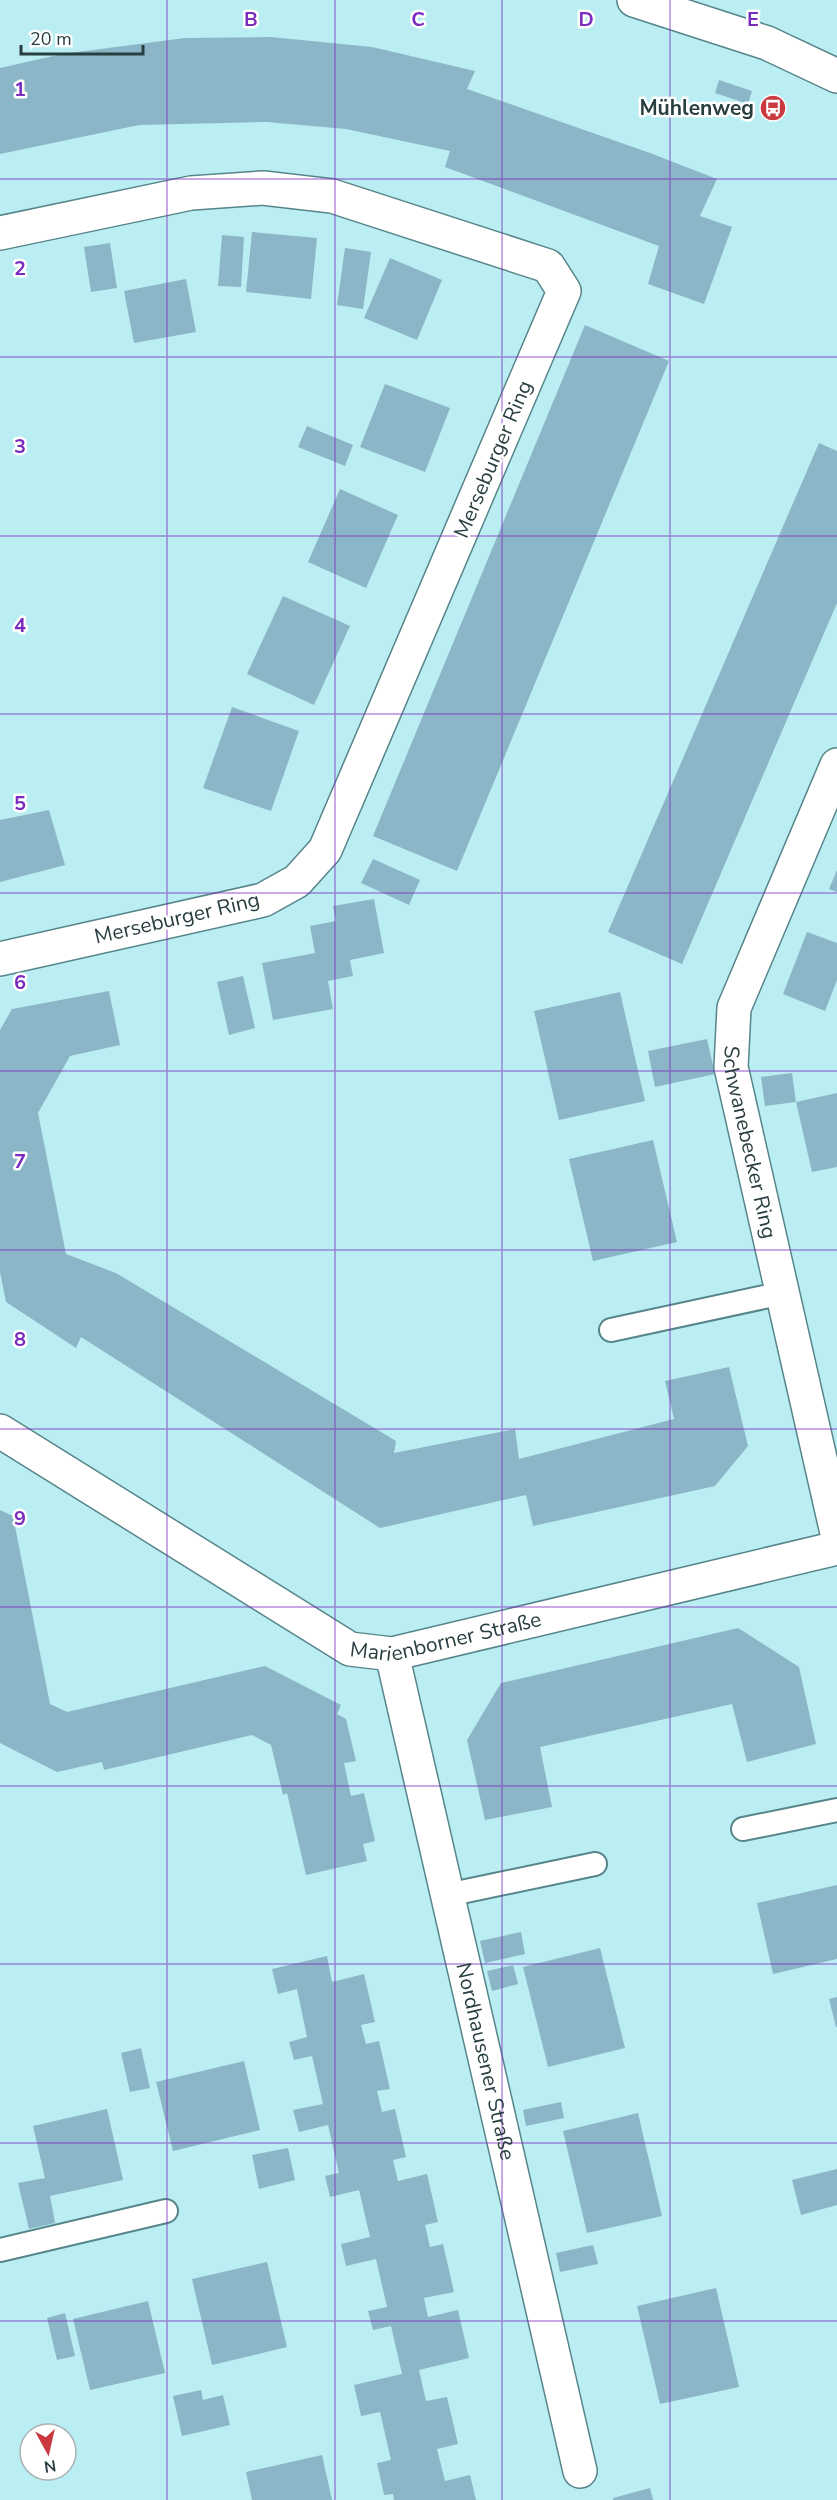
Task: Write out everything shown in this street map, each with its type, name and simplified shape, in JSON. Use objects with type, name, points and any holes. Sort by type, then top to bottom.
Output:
[{"type":"street","points":[[634,0],[767,43],[837,76]]},
{"type":"street","name":"Merseburger Ring","points":[[0,233],[191,194],[263,188],[332,196],[548,266],[564,291],[325,850],[297,881],[263,900],[0,959]]},
{"type":"street","name":"Schwanebecker Ring","points":[[837,765],[734,1008],[731,1067],[837,1533]]},
{"type":"street","name":"Marienborner Straße","points":[[0,1431],[350,1649],[392,1654],[837,1548]]},
{"type":"street","name":"Nordhausener Straße","points":[[392,1654],[580,2471]]},
{"type":"lane","points":[[611,1330],[783,1293]]},
{"type":"lane","points":[[743,1829],[837,1810]]},
{"type":"lane","points":[[447,1895],[595,1864]]},
{"type":"lane","points":[[0,2250],[166,2211]]},
{"type":"building","points":[[271,37],[372,47],[475,71],[467,89],[717,179],[700,216],[732,227],[704,304],[648,284],[659,246],[445,167],[450,151],[346,129],[267,122],[139,125],[0,154],[0,68],[62,54],[185,38]]},
{"type":"building","points":[[719,80],[752,91],[748,104],[715,93]]},
{"type":"building","points":[[252,232],[317,238],[311,299],[246,292]]},
{"type":"building","points":[[222,235],[244,237],[241,287],[218,286]]},
{"type":"building","points":[[110,243],[117,288],[91,292],[84,247]]},
{"type":"building","points":[[345,248],[371,252],[363,309],[337,305]]},
{"type":"building","points":[[390,258],[442,280],[417,340],[364,318]]},
{"type":"building","points":[[186,279],[196,332],[134,343],[124,291]]},
{"type":"building","points":[[585,325],[669,361],[457,871],[373,836]]},
{"type":"building","points":[[385,384],[450,408],[425,472],[360,447]]},
{"type":"building","points":[[307,426],[353,445],[345,466],[298,447]]},
{"type":"building","points":[[819,443],[837,451],[837,603],[682,964],[608,932]]},
{"type":"building","points":[[340,489],[398,515],[366,588],[308,562]]},
{"type":"building","points":[[283,596],[350,626],[314,705],[247,674]]},
{"type":"building","points":[[232,707],[299,731],[271,811],[203,788]]},
{"type":"building","points":[[49,810],[65,865],[0,882],[0,820]]},
{"type":"building","points":[[373,859],[420,880],[409,905],[361,883]]},
{"type":"building","points":[[837,870],[837,892],[829,889]]},
{"type":"building","points":[[374,899],[384,953],[350,960],[353,976],[328,981],[333,1009],[273,1020],[262,963],[315,953],[310,926],[336,921],[333,906]]},
{"type":"building","points":[[807,932],[837,943],[837,980],[825,1011],[783,994]]},
{"type":"building","points":[[243,976],[255,1028],[229,1035],[217,982]]},
{"type":"building","points":[[109,991],[120,1045],[70,1056],[38,1113],[66,1254],[116,1273],[396,1441],[394,1453],[515,1429],[519,1459],[674,1419],[665,1381],[729,1367],[748,1446],[715,1486],[533,1526],[526,1495],[380,1528],[81,1337],[76,1348],[6,1302],[0,1272],[0,1030],[12,1009]]},
{"type":"building","points":[[620,992],[645,1101],[559,1120],[534,1011]]},
{"type":"building","points":[[707,1039],[715,1074],[655,1087],[648,1051]]},
{"type":"building","points":[[792,1073],[796,1102],[765,1106],[761,1077]]},
{"type":"building","points":[[837,1093],[837,1167],[812,1172],[796,1102]]},
{"type":"building","points":[[653,1140],[677,1242],[593,1261],[569,1159]]},
{"type":"building","points":[[0,1510],[13,1516],[50,1704],[67,1712],[265,1666],[341,1705],[337,1714],[346,1719],[356,1761],[344,1763],[351,1796],[364,1793],[375,1841],[363,1844],[367,1861],[306,1875],[287,1793],[283,1795],[271,1745],[252,1735],[104,1770],[102,1762],[57,1772],[0,1743]]},
{"type":"building","points":[[738,1628],[799,1667],[816,1744],[747,1762],[732,1704],[540,1747],[552,1807],[485,1820],[467,1740],[501,1683]]},
{"type":"building","points":[[837,1885],[837,1959],[773,1974],[757,1903]]},
{"type":"building","points":[[521,1932],[525,1954],[485,1963],[480,1941]]},
{"type":"building","points":[[600,1948],[625,2048],[548,2067],[523,1967]]},
{"type":"building","points":[[327,1956],[332,1982],[364,1974],[375,2022],[361,2025],[366,2044],[379,2041],[390,2089],[377,2091],[382,2112],[395,2109],[406,2157],[393,2160],[398,2181],[427,2174],[438,2222],[425,2225],[430,2247],[443,2244],[454,2292],[424,2298],[428,2317],[458,2310],[469,2358],[419,2370],[426,2401],[447,2397],[458,2444],[437,2449],[445,2481],[470,2475],[476,2500],[394,2500],[393,2494],[384,2495],[377,2463],[391,2460],[380,2412],[361,2416],[354,2385],[402,2374],[391,2326],[373,2330],[368,2311],[387,2307],[376,2259],[346,2266],[341,2244],[370,2237],[359,2190],[330,2197],[325,2176],[339,2173],[328,2125],[299,2132],[293,2110],[323,2104],[312,2056],[294,2060],[289,2042],[307,2037],[297,1989],[278,1994],[272,1969]]},
{"type":"building","points":[[513,1965],[518,1984],[492,1991],[487,1971]]},
{"type":"building","points":[[837,1997],[837,2027],[836,2027],[829,1999]]},
{"type":"building","points":[[141,2048],[150,2088],[130,2092],[121,2053]]},
{"type":"building","points":[[244,2061],[260,2130],[173,2151],[156,2082]]},
{"type":"building","points":[[561,2102],[564,2118],[526,2126],[523,2110]]},
{"type":"building","points":[[107,2109],[123,2180],[50,2196],[55,2223],[29,2229],[18,2183],[45,2178],[33,2126]]},
{"type":"building","points":[[638,2113],[662,2216],[587,2233],[563,2131]]},
{"type":"building","points":[[288,2148],[295,2180],[259,2189],[252,2155]]},
{"type":"building","points":[[837,2169],[837,2205],[801,2215],[792,2180]]},
{"type":"building","points":[[593,2245],[598,2264],[560,2272],[556,2253]]},
{"type":"building","points":[[267,2262],[287,2347],[212,2365],[192,2279]]},
{"type":"building","points":[[716,2288],[739,2387],[660,2404],[637,2306]]},
{"type":"building","points":[[148,2301],[165,2373],[90,2390],[73,2319]]},
{"type":"building","points":[[65,2313],[75,2356],[57,2360],[47,2318]]},
{"type":"building","points":[[201,2390],[203,2400],[223,2395],[230,2425],[182,2436],[173,2396]]},
{"type":"building","points":[[322,2455],[332,2500],[252,2500],[246,2472]]},
{"type":"building","points":[[650,2488],[653,2500],[613,2500],[613,2498]]},
{"type":"place","name":"Mühlenweg","points":[[773,108]]}]
